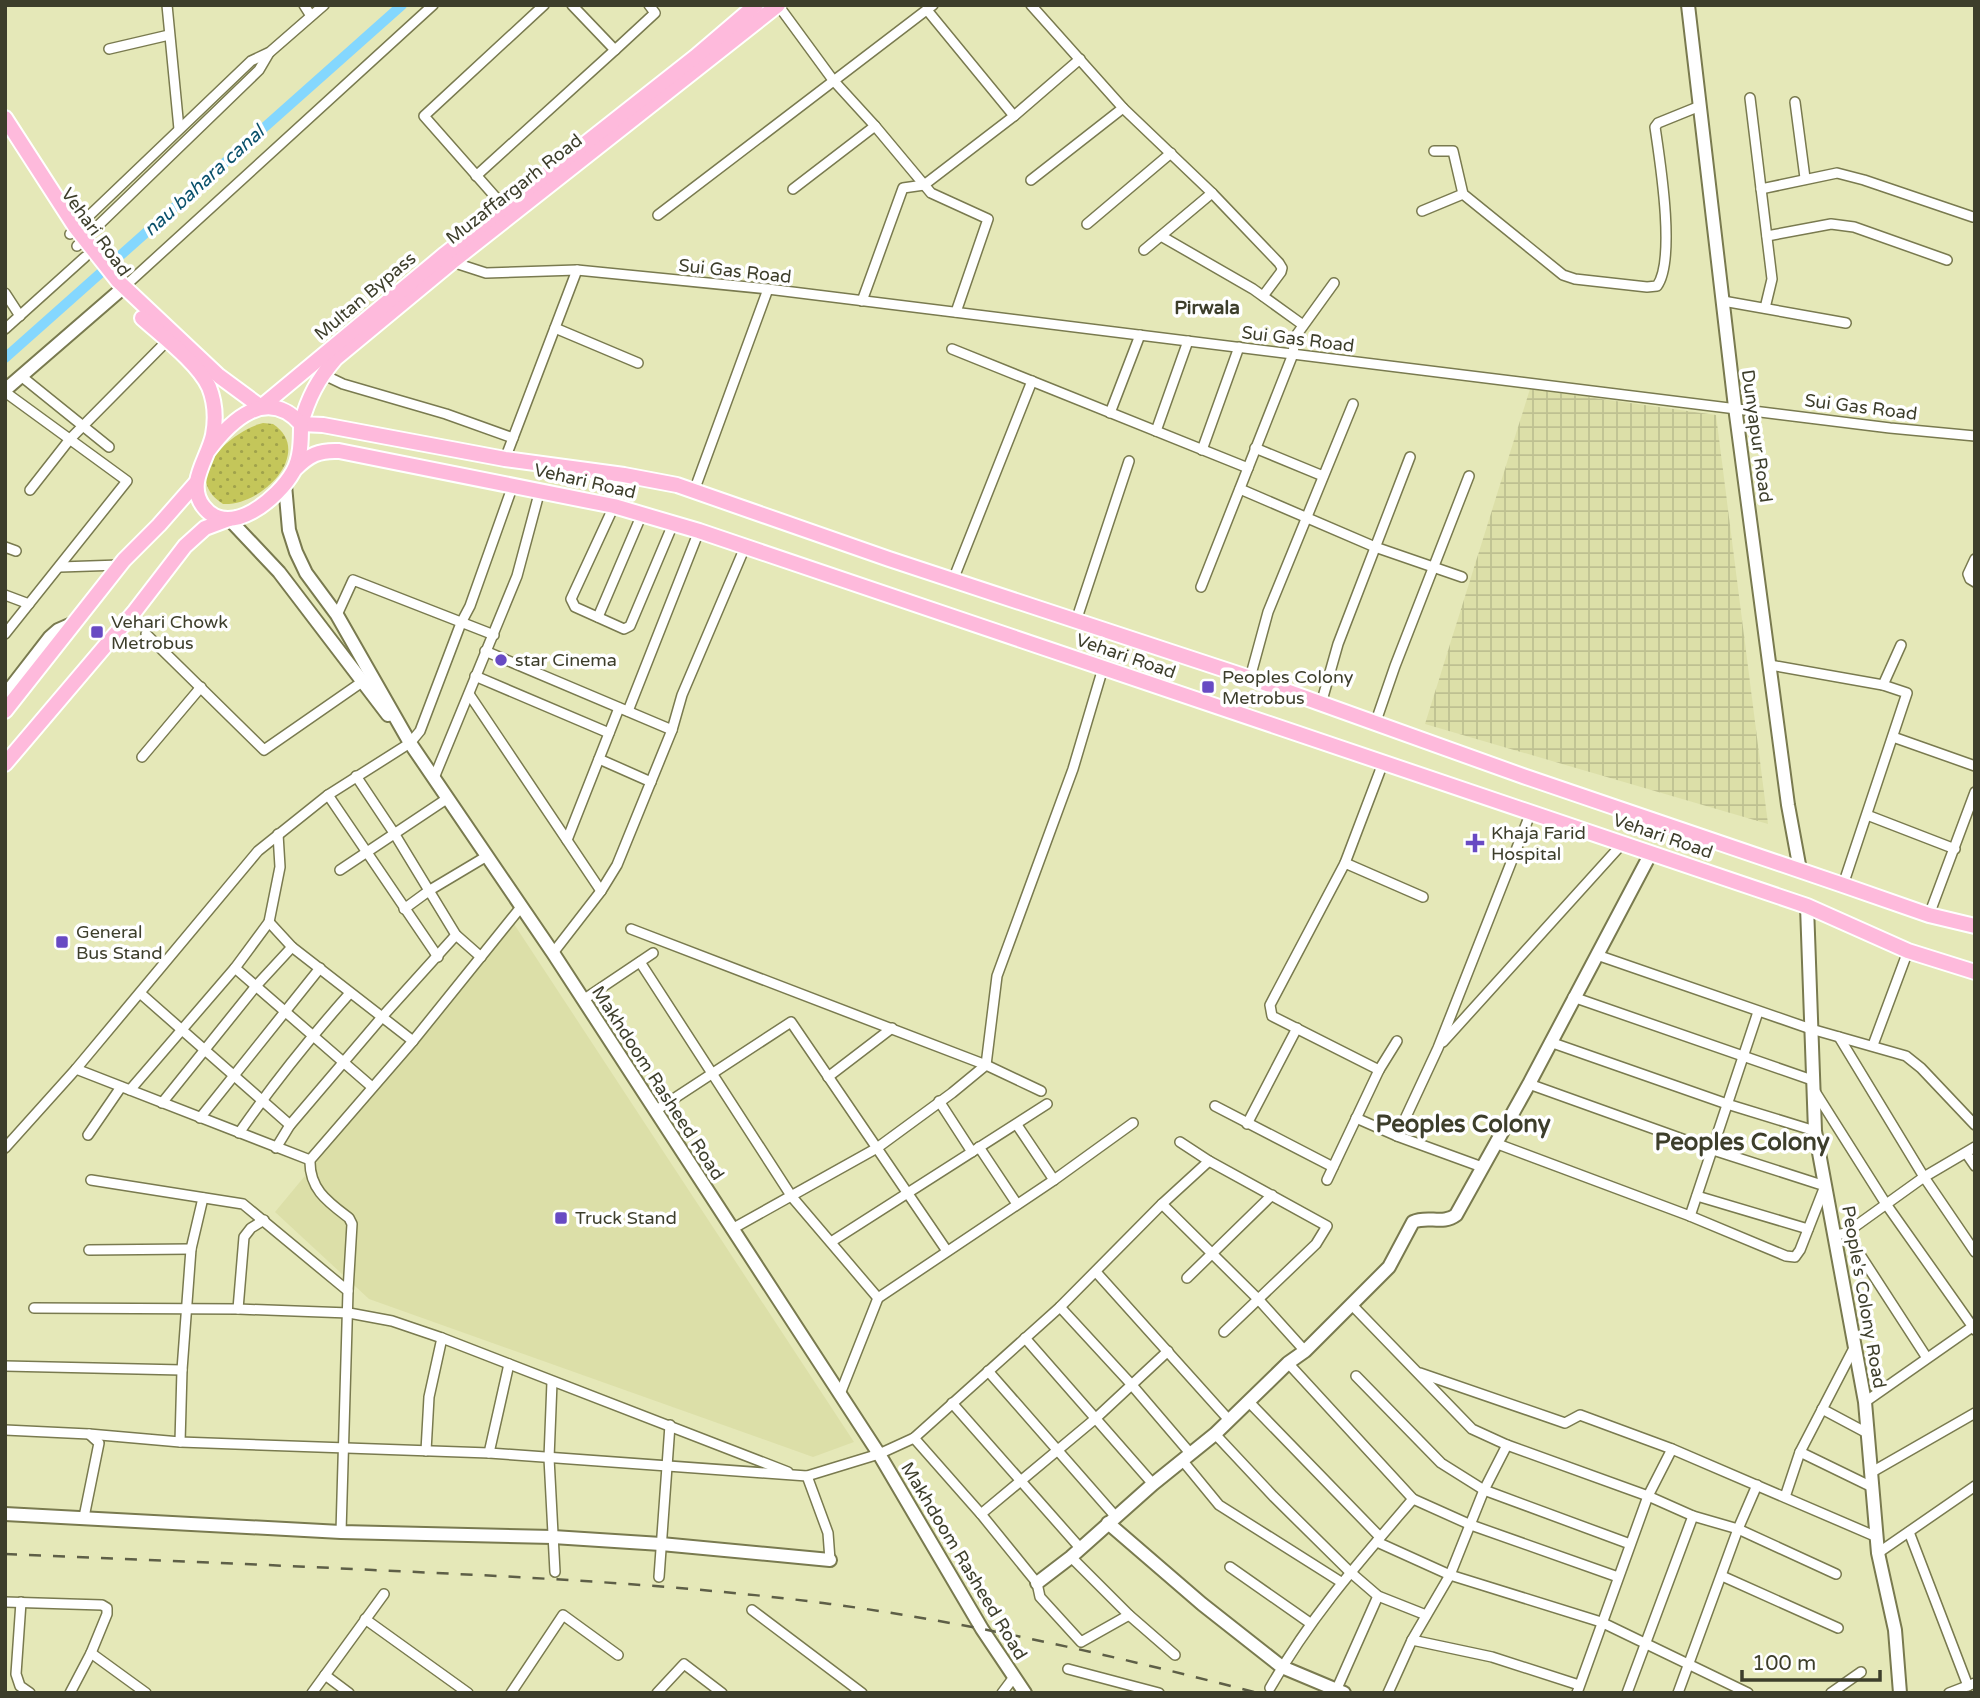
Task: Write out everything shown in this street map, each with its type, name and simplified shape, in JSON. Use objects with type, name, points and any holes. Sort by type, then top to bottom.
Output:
[{"type":"main road","name":"Multan Bypass","points":[[261,407],[445,254],[508,212],[756,5]]},
{"type":"main road","name":"Muzaffargarh Road","points":[[301,424],[308,399],[335,358],[508,212],[778,5]]},
{"type":"main road","name":"Vehari Road","points":[[5,118],[82,245]]},
{"type":"main road","name":"Vehari Road","points":[[5,134],[82,245],[167,341],[200,372],[208,386],[215,418],[208,451]]},
{"type":"main road","name":"Vehari Road","points":[[118,287],[219,376],[261,407]]},
{"type":"main road","points":[[5,712],[120,565],[196,483],[208,451],[232,423],[261,407],[277,406],[291,413],[301,424],[301,438],[295,469],[285,485],[255,510],[205,528],[185,546],[135,611],[5,764]]},
{"type":"main road","name":"Vehari Road","points":[[301,424],[323,425],[505,459],[677,485],[1250,678],[1375,724],[1930,915],[1975,926]]},
{"type":"main road","name":"Vehari Road","points":[[295,469],[308,456],[323,450],[339,451],[614,506],[699,531],[1807,906],[1908,951],[1975,972]]},
{"type":"main road","points":[[196,483],[198,497],[204,508],[216,516],[229,519]]},
{"type":"street","points":[[167,5],[179,129]]},
{"type":"street","points":[[304,5],[311,16]]},
{"type":"street","points":[[82,245],[121,185],[251,61],[270,52],[324,5]]},
{"type":"street","points":[[5,634],[127,481],[5,391],[433,5]]},
{"type":"street","points":[[508,212],[424,116],[544,5]]},
{"type":"street","points":[[572,5],[615,50]]},
{"type":"street","points":[[476,176],[655,13],[649,5]]},
{"type":"street","points":[[778,5],[833,80],[930,193],[988,219],[956,312]]},
{"type":"street","name":"Dunyapur Road","points":[[1688,5],[1735,407],[1788,805],[1800,870]]},
{"type":"street","points":[[658,215],[930,7],[1014,116]]},
{"type":"street","points":[[1037,7],[1122,108],[1212,193],[1282,268],[1263,296]]},
{"type":"street","points":[[109,49],[169,35]]},
{"type":"street","points":[[5,329],[131,194],[259,70],[270,52]]},
{"type":"street","points":[[862,301],[904,188],[924,185],[1014,116],[1080,59]]},
{"type":"street","points":[[1750,98],[1772,279],[1765,309]]},
{"type":"street","points":[[1795,102],[1805,178]]},
{"type":"street","points":[[1434,151],[1450,150],[1455,153],[1463,194],[1563,275],[1575,279],[1657,286],[1661,281],[1666,241],[1656,125],[1700,106]]},
{"type":"street","points":[[1031,180],[1122,108]]},
{"type":"street","points":[[793,189],[875,126]]},
{"type":"street","points":[[1087,224],[1171,153]]},
{"type":"street","points":[[141,166],[149,176]]},
{"type":"street","points":[[1761,188],[1837,173],[1973,217]]},
{"type":"street","points":[[121,185],[131,194]]},
{"type":"street","points":[[1143,250],[1212,193]]},
{"type":"street","points":[[1422,211],[1463,194]]},
{"type":"street","points":[[1767,236],[1831,224],[1854,227],[1947,260]]},
{"type":"street","points":[[1161,236],[1263,296],[1303,325]]},
{"type":"street","name":"Sui Gas Road","points":[[452,262],[486,273],[577,270],[768,289],[1890,428],[1975,436]]},
{"type":"street","points":[[505,459],[577,270]]},
{"type":"street","points":[[1200,587],[1293,354],[1294,337],[1334,283]]},
{"type":"street","points":[[695,491],[768,289]]},
{"type":"street","points":[[5,293],[20,316]]},
{"type":"street","points":[[1723,301],[1846,323]]},
{"type":"street","points":[[555,328],[638,363]]},
{"type":"street","points":[[1110,413],[1140,335]]},
{"type":"street","points":[[30,490],[70,439],[167,341]]},
{"type":"street","points":[[1156,431],[1188,341]]},
{"type":"street","points":[[1202,450],[1239,347]]},
{"type":"street","points":[[952,349],[1248,468]]},
{"type":"street","points":[[322,374],[343,384],[446,414],[513,438]]},
{"type":"street","points":[[22,376],[109,447]]},
{"type":"street","points":[[953,580],[1032,381]]},
{"type":"street","points":[[1250,678],[1268,612],[1353,404]]},
{"type":"street","points":[[1255,448],[1323,476]]},
{"type":"street","points":[[1321,704],[1338,644],[1410,457]]},
{"type":"street","points":[[1076,621],[1129,461]]},
{"type":"street","points":[[1375,724],[1469,476]]},
{"type":"street","name":"Makhdoom Rasheed Road","points":[[285,485],[289,530],[306,573],[337,615],[410,743],[553,954],[879,1454],[982,1629],[1025,1693]]},
{"type":"street","points":[[5,1148],[76,1069],[258,851],[328,795],[410,743],[420,731],[470,606],[513,485]]},
{"type":"street","points":[[1240,489],[1375,547],[1462,576]]},
{"type":"street","points":[[434,778],[517,576],[540,490]]},
{"type":"street","points":[[614,506],[571,599],[575,607],[624,629],[630,626],[673,524]]},
{"type":"street","points":[[598,617],[642,514]]},
{"type":"street","points":[[229,519],[279,572],[410,743]]},
{"type":"street","points":[[568,840],[609,733],[623,709],[699,531]]},
{"type":"street","points":[[5,547],[16,551]]},
{"type":"street","points":[[553,954],[601,891],[617,865],[672,730],[682,695],[745,547]]},
{"type":"street","points":[[1975,559],[1968,574],[1975,582]]},
{"type":"street","points":[[60,567],[120,565]]},
{"type":"street","points":[[337,615],[353,580],[494,635]]},
{"type":"street","points":[[5,595],[29,604]]},
{"type":"street","points":[[5,695],[50,637],[74,623]]},
{"type":"street","points":[[146,634],[264,750],[362,682]]},
{"type":"street","points":[[1883,685],[1901,645]]},
{"type":"street","points":[[485,651],[672,730]]},
{"type":"street","points":[[1770,665],[1883,685],[1907,693],[1843,885]]},
{"type":"street","points":[[732,1229],[877,1148],[986,1065],[997,976],[1073,769],[1102,668]]},
{"type":"street","points":[[475,676],[609,733]]},
{"type":"street","points":[[142,757],[201,687]]},
{"type":"street","points":[[469,694],[601,891]]},
{"type":"street","points":[[1893,737],[1975,766]]},
{"type":"street","points":[[599,760],[651,782]]},
{"type":"street","points":[[1379,1070],[1272,1016],[1270,1005],[1345,863],[1383,763]]},
{"type":"street","points":[[356,776],[394,832],[456,935],[481,957]]},
{"type":"street","points":[[1930,915],[1975,792]]},
{"type":"street","points":[[328,795],[438,957]]},
{"type":"street","points":[[340,870],[448,798]]},
{"type":"street","points":[[1397,1136],[1438,1048],[1531,812]]},
{"type":"street","points":[[1867,815],[1955,849]]},
{"type":"street","points":[[88,1135],[126,1089],[183,1030],[269,922],[280,867],[278,834]]},
{"type":"street","points":[[1438,1048],[1623,843]]},
{"type":"street","points":[[1037,1583],[1215,1434],[1288,1363],[1305,1351],[1389,1267],[1413,1223],[1423,1219],[1446,1220],[1456,1215],[1529,1084],[1651,853]]},
{"type":"street","points":[[404,909],[487,856]]},
{"type":"street","points":[[1345,863],[1423,897]]},
{"type":"street","points":[[341,1532],[352,1224],[349,1218],[316,1189],[310,1171],[310,1160],[413,1041],[521,906]]},
{"type":"street","name":"People's Colony Road","points":[[1807,906],[1815,1131],[1825,1186],[1841,1234],[1865,1402],[1878,1553],[1895,1630],[1900,1693]]},
{"type":"street","points":[[269,922],[292,947],[413,1041]]},
{"type":"street","points":[[631,929],[986,1065],[1041,1091]]},
{"type":"street","points":[[276,1148],[290,1125],[456,935]]},
{"type":"street","points":[[162,1103],[256,986],[292,947]]},
{"type":"street","points":[[1873,1045],[1908,951]]},
{"type":"street","points":[[583,1000],[653,953]]},
{"type":"street","points":[[1597,955],[1811,1030],[1906,1056],[1921,1068],[1975,1125]]},
{"type":"street","points":[[640,962],[715,1074],[792,1197],[878,1298]]},
{"type":"street","points":[[235,968],[372,1087]]},
{"type":"street","points":[[200,1118],[320,968]]},
{"type":"street","points":[[140,993],[290,1125]]},
{"type":"street","points":[[239,1133],[313,1035],[350,993]]},
{"type":"street","points":[[1573,997],[1813,1084],[1886,1205],[1974,1327],[1865,1402]]},
{"type":"street","points":[[1690,1216],[1758,1012]]},
{"type":"street","points":[[655,1111],[791,1022],[947,1251]]},
{"type":"street","points":[[828,1077],[892,1028]]},
{"type":"street","points":[[1247,1124],[1297,1028]]},
{"type":"street","points":[[1839,1037],[1924,1177],[1975,1252]]},
{"type":"street","points":[[1327,1180],[1379,1070],[1397,1041]]},
{"type":"street","points":[[1550,1042],[1727,1104],[1815,1131]]},
{"type":"street","points":[[76,1069],[310,1160]]},
{"type":"street","points":[[1495,1143],[1690,1216],[1786,1256],[1795,1257],[1825,1186],[1713,1150],[1529,1084]]},
{"type":"street","points":[[939,1101],[1017,1204]]},
{"type":"street","points":[[831,1242],[1047,1104]]},
{"type":"street","points":[[1215,1106],[1333,1167]]},
{"type":"street","points":[[1356,1118],[1482,1167]]},
{"type":"street","points":[[840,1394],[878,1298],[1054,1180],[1133,1123]]},
{"type":"street","points":[[1017,1125],[1054,1180]]},
{"type":"street","points":[[1180,1142],[1209,1161],[1327,1226],[1316,1244],[1224,1332]]},
{"type":"street","points":[[1927,1358],[1841,1234],[1924,1177],[1975,1147]]},
{"type":"street","points":[[1966,1153],[1975,1166]]},
{"type":"street","points":[[5,1430],[180,1442],[489,1453],[803,1476],[879,1454],[914,1438],[1060,1307],[1162,1204],[1209,1161]]},
{"type":"street","points":[[91,1180],[243,1205],[348,1292]]},
{"type":"street","points":[[1186,1278],[1272,1195]]},
{"type":"street","points":[[1697,1196],[1808,1229]]},
{"type":"street","points":[[180,1442],[182,1370],[191,1249],[204,1198]]},
{"type":"street","points":[[1162,1204],[1259,1300],[1305,1351]]},
{"type":"street","points":[[238,1309],[244,1237],[251,1228],[264,1220]]},
{"type":"street","points":[[89,1250],[191,1249]]},
{"type":"street","points":[[1096,1272],[1229,1420]]},
{"type":"street","points":[[1351,1304],[1472,1429],[1507,1445],[1648,1496],[1693,1516],[1738,1529],[1836,1574]]},
{"type":"street","points":[[1060,1307],[1131,1384],[1219,1505],[1341,1582]]},
{"type":"street","points":[[5,1514],[341,1532],[553,1537],[830,1560],[828,1533],[803,1476],[393,1321],[349,1313],[187,1308],[34,1308]]},
{"type":"street","points":[[426,1451],[429,1396],[442,1338]]},
{"type":"street","points":[[1025,1338],[1153,1484]]},
{"type":"street","points":[[1786,1497],[1800,1452],[1855,1346]]},
{"type":"street","points":[[981,1514],[1095,1419],[1168,1351]]},
{"type":"street","points":[[1288,1363],[1412,1499],[1471,1525],[1618,1577]]},
{"type":"street","points":[[489,1453],[509,1364]]},
{"type":"street","points":[[5,1366],[182,1370]]},
{"type":"street","points":[[988,1371],[1058,1449],[1112,1520],[1202,1604],[1282,1667],[1338,1692],[1378,1596]]},
{"type":"street","points":[[1419,1372],[1565,1423],[1580,1415],[1672,1449],[1877,1537]]},
{"type":"street","points":[[1356,1376],[1441,1462],[1484,1490],[1630,1544]]},
{"type":"street","points":[[552,1382],[549,1458],[555,1572]]},
{"type":"street","points":[[1249,1402],[1379,1539],[1450,1575],[1601,1622],[1748,1693]]},
{"type":"street","points":[[952,1403],[1021,1481],[1076,1553],[1129,1615],[1175,1655]]},
{"type":"street","points":[[1822,1409],[1867,1433]]},
{"type":"street","points":[[1872,1472],[1975,1413]]},
{"type":"street","points":[[659,1577],[670,1425]]},
{"type":"street","points":[[84,1517],[99,1443],[89,1434]]},
{"type":"street","points":[[1215,1434],[1273,1496],[1378,1596],[1426,1615]]},
{"type":"street","points":[[914,1438],[981,1514],[1037,1583],[1040,1597],[1081,1642],[1129,1615]]},
{"type":"street","points":[[1388,1693],[1412,1640],[1450,1575],[1484,1490],[1507,1445]]},
{"type":"street","points":[[1412,1640],[1492,1657],[1578,1689],[1648,1496],[1672,1449]]},
{"type":"street","points":[[1800,1452],[1872,1487]]},
{"type":"street","points":[[1678,1693],[1738,1529],[1757,1485]]},
{"type":"street","points":[[1878,1553],[1973,1487],[1975,1499]]},
{"type":"street","points":[[1270,1688],[1310,1623],[1349,1571],[1412,1499]]},
{"type":"street","points":[[1628,1693],[1693,1516]]},
{"type":"street","points":[[1909,1532],[1971,1685],[1949,1693]]},
{"type":"street","points":[[1230,1567],[1310,1623]]},
{"type":"street","points":[[1723,1576],[1838,1628]]},
{"type":"street","points":[[312,1693],[384,1594]]},
{"type":"street","points":[[5,1602],[106,1606],[107,1614],[71,1693]]},
{"type":"street","points":[[20,1602],[16,1674],[20,1685],[30,1693]]},
{"type":"street","points":[[752,1610],[862,1693]]},
{"type":"street","points":[[511,1693],[563,1615],[618,1655]]},
{"type":"street","points":[[366,1619],[468,1693]]},
{"type":"street","points":[[91,1653],[146,1693]]},
{"type":"street","points":[[657,1693],[684,1664],[722,1693]]},
{"type":"street","points":[[1068,1669],[1159,1693]]},
{"type":"street","points":[[1831,1693],[1861,1672]]},
{"type":"street","points":[[325,1675],[349,1693]]},
{"type":"street","points":[[1002,1693],[1014,1677]]},
{"type":"shaded area","points":[[1530,389],[1716,415],[1768,824],[1425,724]]},
{"type":"shaded area","points":[[263,423],[273,424],[284,435],[288,448],[286,462],[268,487],[239,502],[223,504],[211,493],[206,481],[208,469],[225,445],[237,435]]},
{"type":"shaded area","name":"Truck Stand","points":[[514,924],[854,1442],[813,1457],[369,1299],[275,1212]]},
{"type":"waterway","name":"nau bahara canal","points":[[5,358],[402,5]]},
{"type":"railway","points":[[5,1554],[542,1579],[767,1596],[988,1630],[1096,1653],[1258,1693]]},
{"type":"place","name":"Vehari Chowk Metrobus","points":[[97,632]]},
{"type":"place","name":"star Cinema","points":[[501,660]]},
{"type":"place","name":"Peoples Colony Metrobus","points":[[1208,687]]},
{"type":"place","name":"Khaja Farid Hospital","points":[[1475,843]]},
{"type":"place","name":"General Bus Stand","points":[[62,942]]},
{"type":"place","name":"Truck Stand","points":[[561,1218]]},
{"type":"district","name":"Pirwala","points":[[1207,308]]},
{"type":"district","name":"Peoples Colony","points":[[1463,1124]]},
{"type":"district","name":"Peoples Colony","points":[[1742,1142]]}]
